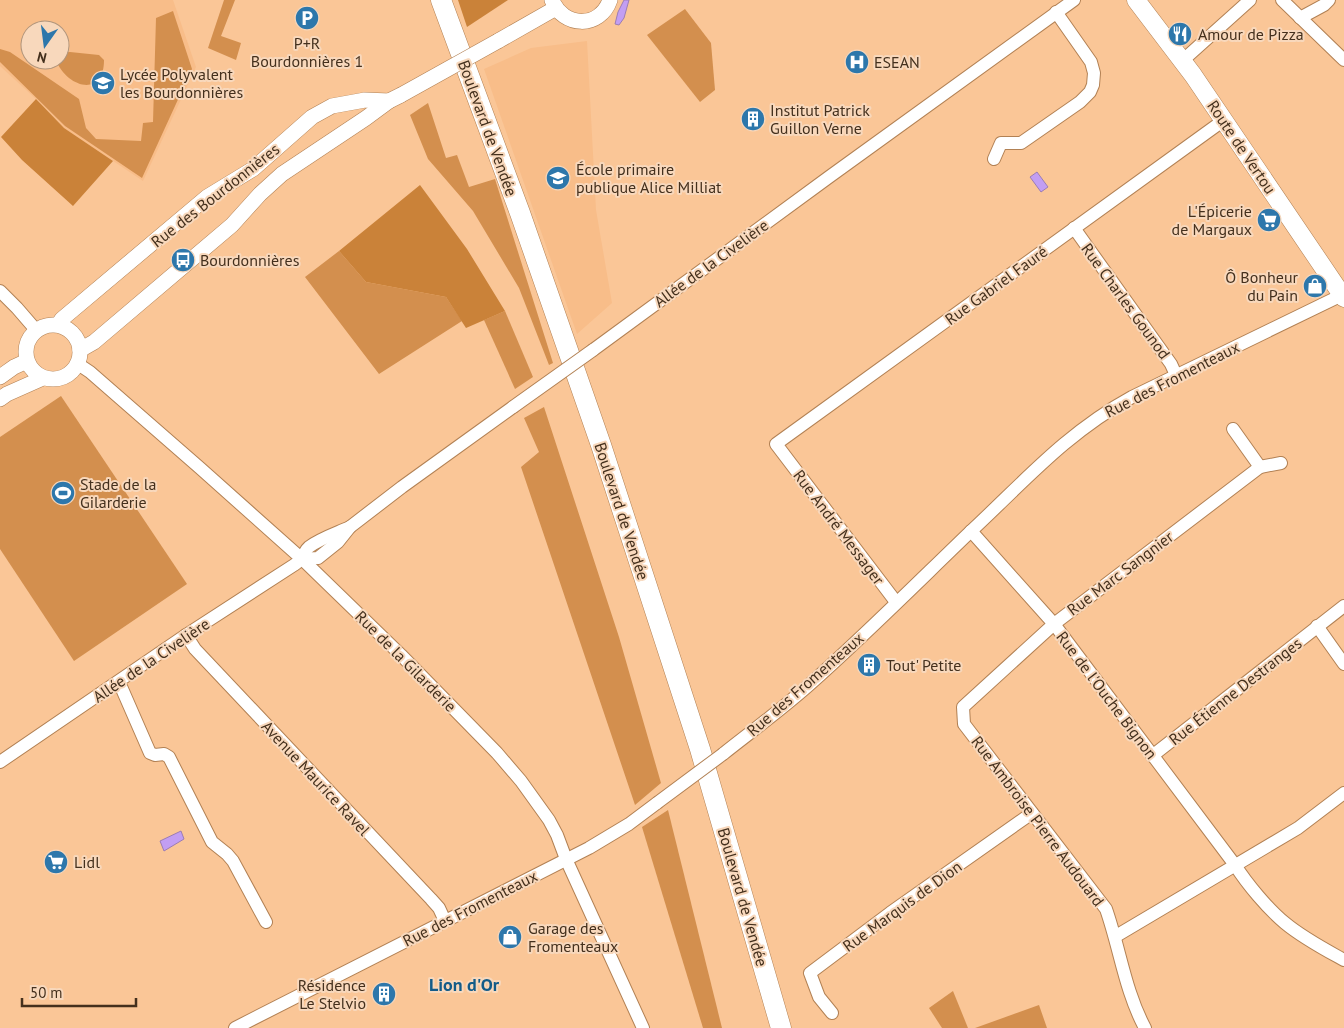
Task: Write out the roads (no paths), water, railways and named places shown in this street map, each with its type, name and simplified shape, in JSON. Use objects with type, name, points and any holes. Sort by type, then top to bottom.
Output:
[{"type":"main road","name":"Boulevard de Vendée","points":[[442,0],[520,213],[604,454],[700,749],[782,1028]]},
{"type":"main road","name":"Route de Vertou","points":[[1136,0],[1181,62],[1193,75],[1343,295]]},
{"type":"street","points":[[554,4],[568,19],[580,22],[602,14],[610,0]]},
{"type":"street","name":"Allée de la Civelière","points":[[0,762],[186,635],[302,560],[308,548],[350,528],[402,487],[1074,0]]},
{"type":"street","points":[[1181,62],[1250,0]]},
{"type":"street","points":[[1282,0],[1344,60]]},
{"type":"street","points":[[1300,18],[1324,5],[1329,0]]},
{"type":"street","name":"Rue des Bourdonnières","points":[[79,357],[94,342],[232,225],[260,194],[282,174],[395,98],[498,41],[554,4]]},
{"type":"street","points":[[994,158],[1001,143],[1021,143],[1080,102],[1090,92],[1093,85],[1094,73],[1090,62],[1056,12]]},
{"type":"street","name":"Rue des Bourdonnières","points":[[58,325],[62,319],[164,232],[207,197],[253,169],[312,117],[332,106],[365,100],[395,98]]},
{"type":"street","name":"Rue Gabriel Fauré","points":[[782,452],[776,444],[1224,120]]},
{"type":"street","name":"Rue Charles Gounod","points":[[1074,228],[1171,364],[1176,375]]},
{"type":"street","points":[[0,291],[36,330]]},
{"type":"street","name":"Rue des Fromenteaux","points":[[235,1028],[589,848],[612,834],[724,754],[769,719],[809,684],[1064,442],[1110,409],[1176,375],[1343,295]]},
{"type":"street","points":[[48,325],[58,325],[68,329],[76,336],[79,357],[74,370],[65,377],[43,378],[34,372],[27,361],[26,346],[28,339],[36,330],[48,325]]},
{"type":"street","name":"Rue de la Gilarderie","points":[[79,357],[90,372],[302,560],[401,655],[498,753],[521,781],[549,820],[557,835],[566,859],[643,1028]]},
{"type":"street","points":[[0,378],[14,367],[27,361]]},
{"type":"street","points":[[0,399],[43,378]]},
{"type":"street","points":[[1233,429],[1260,467]]},
{"type":"street","name":"Rue André Messager","points":[[782,452],[896,602]]},
{"type":"street","name":"Rue Marc Sangnier","points":[[963,707],[1054,624],[1260,467],[1281,463]]},
{"type":"street","name":"Rue de l'Ouche Bignon","points":[[971,531],[1054,624],[1235,865],[1245,881],[1285,923],[1322,948],[1344,960]]},
{"type":"street","name":"Rue Étienne Destranges","points":[[1152,756],[1344,606]]},
{"type":"street","name":"Rue Étienne Destranges","points":[[1317,626],[1344,664]]},
{"type":"street","name":"Avenue Maurice Ravel","points":[[186,635],[195,649],[432,899],[445,921]]},
{"type":"street","points":[[119,682],[150,753],[155,755],[164,754],[169,757],[212,842],[234,862],[266,922]]},
{"type":"street","name":"Rue Ambroise Pierre Audouard","points":[[963,707],[964,724],[1106,910],[1116,936],[1125,978],[1135,1009],[1145,1028]]},
{"type":"street","points":[[1116,936],[1298,828],[1344,793]]},
{"type":"street","name":"Rue Marquis de Dion","points":[[832,1013],[819,996],[810,973],[890,913],[1032,813]]},
{"type":"place","name":"P+R Bourdonnières 1","points":[[307,18]]},
{"type":"place","name":"Amour de Pizza","points":[[1180,34]]},
{"type":"place","name":"ESEAN","points":[[857,62]]},
{"type":"place","name":"Lycée Polyvalent les Bourdonnières","points":[[103,83]]},
{"type":"place","name":"Institut Patrick Guillon Verne","points":[[753,119]]},
{"type":"place","name":"École primaire publique Alice Milliat","points":[[558,178]]},
{"type":"place","name":"L'Épicerie de Margaux","points":[[1269,220]]},
{"type":"place","name":"Bourdonnières","points":[[183,260]]},
{"type":"place","name":"Ô Bonheur du Pain","points":[[1315,286]]},
{"type":"place","name":"Stade de la Gilarderie","points":[[63,493]]},
{"type":"place","name":"Tout' Petite","points":[[869,665]]},
{"type":"place","name":"Lidl","points":[[56,862]]},
{"type":"place","name":"Garage des Fromenteaux","points":[[510,937]]},
{"type":"place","name":"Résidence Le Stelvio","points":[[384,994]]},
{"type":"district","name":"Lion d'Or","points":[[464,985]]}]
